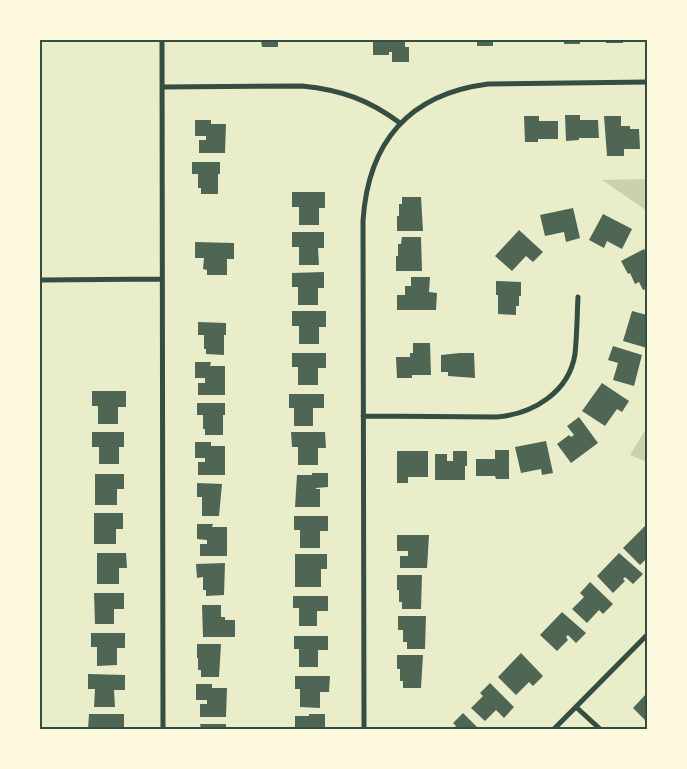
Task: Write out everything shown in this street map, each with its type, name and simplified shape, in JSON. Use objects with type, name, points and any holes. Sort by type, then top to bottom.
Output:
[{"type":"street","points":[[162,40],[163,729]]},
{"type":"street","points":[[364,729],[363,221],[364,200],[370,173],[387,140],[400,124],[416,110],[449,92],[488,84],[647,82]]},
{"type":"street","points":[[162,87],[302,86],[324,88],[364,100],[382,110],[400,124]]},
{"type":"street","points":[[40,280],[162,279]]},
{"type":"street","points":[[363,416],[497,416],[517,414],[534,407],[544,401],[560,386],[571,366],[575,356],[578,297]]},
{"type":"street","points":[[554,729],[647,635]]},
{"type":"street","points":[[576,707],[600,729]]},
{"type":"green space","points":[[647,179],[647,211],[602,180]]},
{"type":"green space","points":[[647,427],[647,462],[630,455]]},
{"type":"building","points":[[261,40],[278,40],[278,47],[262,47]]},
{"type":"building","points":[[373,40],[405,40],[405,47],[409,47],[409,62],[392,62],[392,52],[389,52],[389,55],[373,55]]},
{"type":"building","points":[[477,40],[493,40],[493,46],[477,46]]},
{"type":"building","points":[[564,40],[580,40],[580,44],[564,44]]},
{"type":"building","points":[[606,40],[623,40],[623,43],[606,43]]},
{"type":"building","points":[[565,115],[580,115],[580,120],[598,120],[599,138],[579,138],[579,140],[566,141]]},
{"type":"building","points":[[524,116],[539,116],[539,121],[558,121],[558,139],[538,139],[538,142],[525,142]]},
{"type":"building","points":[[604,116],[621,116],[621,126],[639,129],[640,149],[624,149],[624,156],[607,156]]},
{"type":"building","points":[[195,120],[211,120],[211,124],[226,124],[225,153],[199,153],[199,140],[206,140],[206,136],[195,136]]},
{"type":"building","points":[[192,162],[220,162],[218,194],[201,194],[201,188],[198,188],[198,174],[192,174]]},
{"type":"building","points":[[292,192],[325,192],[325,208],[319,208],[319,225],[299,225],[299,207],[292,207]]},
{"type":"building","points":[[402,197],[421,197],[423,231],[397,231],[397,216],[399,216],[399,204],[402,204]]},
{"type":"building","points":[[573,208],[580,238],[566,242],[564,232],[545,236],[540,215]]},
{"type":"building","points":[[603,214],[632,229],[622,249],[607,241],[604,248],[589,240]]},
{"type":"building","points":[[519,230],[543,252],[533,262],[526,256],[512,271],[495,256]]},
{"type":"building","points":[[292,232],[324,232],[324,248],[318,248],[319,265],[299,265],[299,247],[292,247]]},
{"type":"building","points":[[402,237],[421,237],[422,271],[396,271],[398,244],[401,244]]},
{"type":"building","points":[[195,242],[234,243],[234,259],[227,259],[227,275],[207,275],[207,270],[203,269],[204,258],[195,258]]},
{"type":"building","points":[[644,249],[647,254],[647,288],[643,290],[639,282],[635,284],[621,261]]},
{"type":"building","points":[[324,272],[324,288],[318,288],[318,305],[298,305],[298,287],[292,287],[292,273]]},
{"type":"building","points":[[411,277],[430,277],[429,292],[437,293],[436,310],[397,310],[397,295],[405,295],[405,286],[411,286]]},
{"type":"building","points":[[496,281],[521,282],[521,296],[519,296],[519,306],[516,306],[516,315],[498,314]]},
{"type":"building","points":[[292,311],[326,311],[326,327],[319,327],[319,344],[299,344],[299,326],[292,326]]},
{"type":"building","points":[[632,311],[647,315],[647,348],[623,341]]},
{"type":"building","points":[[198,322],[226,323],[224,355],[206,354],[204,335],[198,335]]},
{"type":"building","points":[[413,343],[430,343],[431,375],[412,375],[412,378],[397,378],[396,357],[410,357],[410,353],[413,353]]},
{"type":"building","points":[[613,346],[642,355],[634,386],[613,380],[618,363],[608,360]]},
{"type":"building","points":[[292,353],[326,353],[326,368],[318,368],[318,385],[298,385],[298,367],[292,367]]},
{"type":"building","points":[[474,353],[475,378],[448,376],[448,372],[441,372],[441,355]]},
{"type":"building","points":[[195,362],[211,362],[210,366],[225,366],[225,395],[198,395],[198,383],[205,383],[205,378],[195,378]]},
{"type":"building","points":[[602,383],[629,401],[622,412],[617,409],[605,426],[582,411]]},
{"type":"building","points":[[92,391],[126,391],[126,407],[118,407],[118,424],[98,424],[98,406],[92,406]]},
{"type":"building","points":[[289,394],[324,394],[324,408],[313,408],[313,426],[294,426],[294,408],[289,408]]},
{"type":"building","points":[[197,403],[225,403],[223,435],[205,435],[203,415],[197,415]]},
{"type":"building","points":[[579,417],[598,443],[571,463],[557,444],[569,435],[571,437],[574,435],[567,426]]},
{"type":"building","points":[[92,432],[124,432],[124,447],[119,447],[119,464],[99,464],[99,447],[92,447]]},
{"type":"building","points":[[291,432],[325,432],[326,448],[318,448],[318,465],[298,465],[298,447],[292,447]]},
{"type":"building","points":[[546,441],[553,473],[542,475],[541,469],[521,473],[515,447]]},
{"type":"building","points":[[195,442],[211,442],[211,446],[225,446],[225,475],[198,475],[198,462],[205,462],[205,458],[195,458]]},
{"type":"building","points":[[495,450],[509,450],[509,479],[496,479],[495,476],[476,476],[476,459],[495,459]]},
{"type":"building","points":[[397,451],[428,451],[428,477],[408,477],[408,483],[397,483]]},
{"type":"building","points":[[453,451],[467,451],[465,480],[435,480],[435,454],[447,454],[447,461],[453,461]]},
{"type":"building","points":[[312,473],[328,473],[328,487],[316,488],[320,489],[320,507],[295,507],[297,475],[312,475]]},
{"type":"building","points":[[95,474],[124,474],[124,489],[117,489],[117,505],[95,505]]},
{"type":"building","points":[[197,483],[222,484],[219,516],[202,516],[202,497],[197,497]]},
{"type":"building","points":[[94,513],[123,513],[123,529],[116,529],[116,544],[94,544]]},
{"type":"building","points":[[294,516],[328,516],[328,531],[320,531],[320,548],[300,548],[300,530],[294,530]]},
{"type":"building","points":[[197,524],[213,524],[212,527],[227,527],[227,556],[200,556],[200,544],[207,544],[207,540],[197,539]]},
{"type":"building","points":[[646,525],[647,558],[640,565],[623,548]]},
{"type":"building","points":[[397,535],[429,535],[427,568],[400,568],[400,556],[408,556],[408,551],[397,551]]},
{"type":"building","points":[[97,553],[126,553],[127,568],[119,568],[119,584],[97,584]]},
{"type":"building","points":[[619,553],[643,574],[633,584],[625,577],[623,579],[625,581],[613,593],[597,576]]},
{"type":"building","points":[[295,554],[327,554],[327,569],[321,569],[321,587],[295,587]]},
{"type":"building","points":[[225,563],[224,595],[206,596],[206,590],[203,590],[203,577],[197,578],[196,564]]},
{"type":"building","points":[[397,575],[422,575],[421,609],[402,609],[402,602],[399,602],[399,590],[397,590]]},
{"type":"building","points":[[590,582],[613,604],[603,614],[599,610],[587,623],[572,609],[584,597],[580,593]]},
{"type":"building","points":[[94,593],[124,593],[124,609],[114,609],[114,624],[95,624]]},
{"type":"building","points":[[293,596],[328,596],[328,611],[317,611],[317,626],[299,626],[299,608],[293,608]]},
{"type":"building","points":[[202,605],[221,605],[221,617],[225,617],[225,620],[235,620],[235,637],[203,637]]},
{"type":"building","points":[[562,612],[586,633],[576,643],[568,635],[566,637],[568,640],[557,651],[540,635]]},
{"type":"building","points":[[398,616],[426,616],[425,649],[407,649],[407,642],[403,642],[403,630],[398,630]]},
{"type":"building","points":[[91,633],[125,633],[125,648],[117,648],[117,665],[97,666],[97,647],[91,647]]},
{"type":"building","points":[[294,636],[328,636],[328,650],[318,650],[318,667],[299,667],[299,649],[294,649]]},
{"type":"building","points":[[197,644],[221,644],[219,677],[201,677],[201,670],[198,670]]},
{"type":"building","points":[[521,653],[543,676],[533,686],[529,682],[516,695],[498,677]]},
{"type":"building","points":[[397,655],[423,655],[421,688],[403,688],[403,681],[400,681],[400,669],[397,669]]},
{"type":"building","points":[[88,674],[125,675],[125,690],[114,690],[115,707],[94,707],[95,689],[88,689]]},
{"type":"building","points":[[295,676],[330,676],[329,692],[320,692],[320,708],[300,707],[300,689],[295,689]]},
{"type":"building","points":[[490,683],[514,707],[504,718],[496,710],[485,721],[471,708],[483,696],[480,693]]},
{"type":"building","points":[[196,684],[212,684],[212,688],[227,688],[226,717],[200,717],[200,704],[207,704],[207,700],[196,700]]},
{"type":"building","points":[[647,693],[647,722],[633,708]]},
{"type":"building","points":[[463,713],[479,729],[453,729],[456,726],[453,723]]},
{"type":"building","points":[[89,714],[124,714],[124,729],[88,729]]},
{"type":"building","points":[[309,714],[325,714],[325,729],[295,729],[295,716],[309,716]]},
{"type":"building","points":[[200,724],[226,724],[226,729],[201,729]]}]
